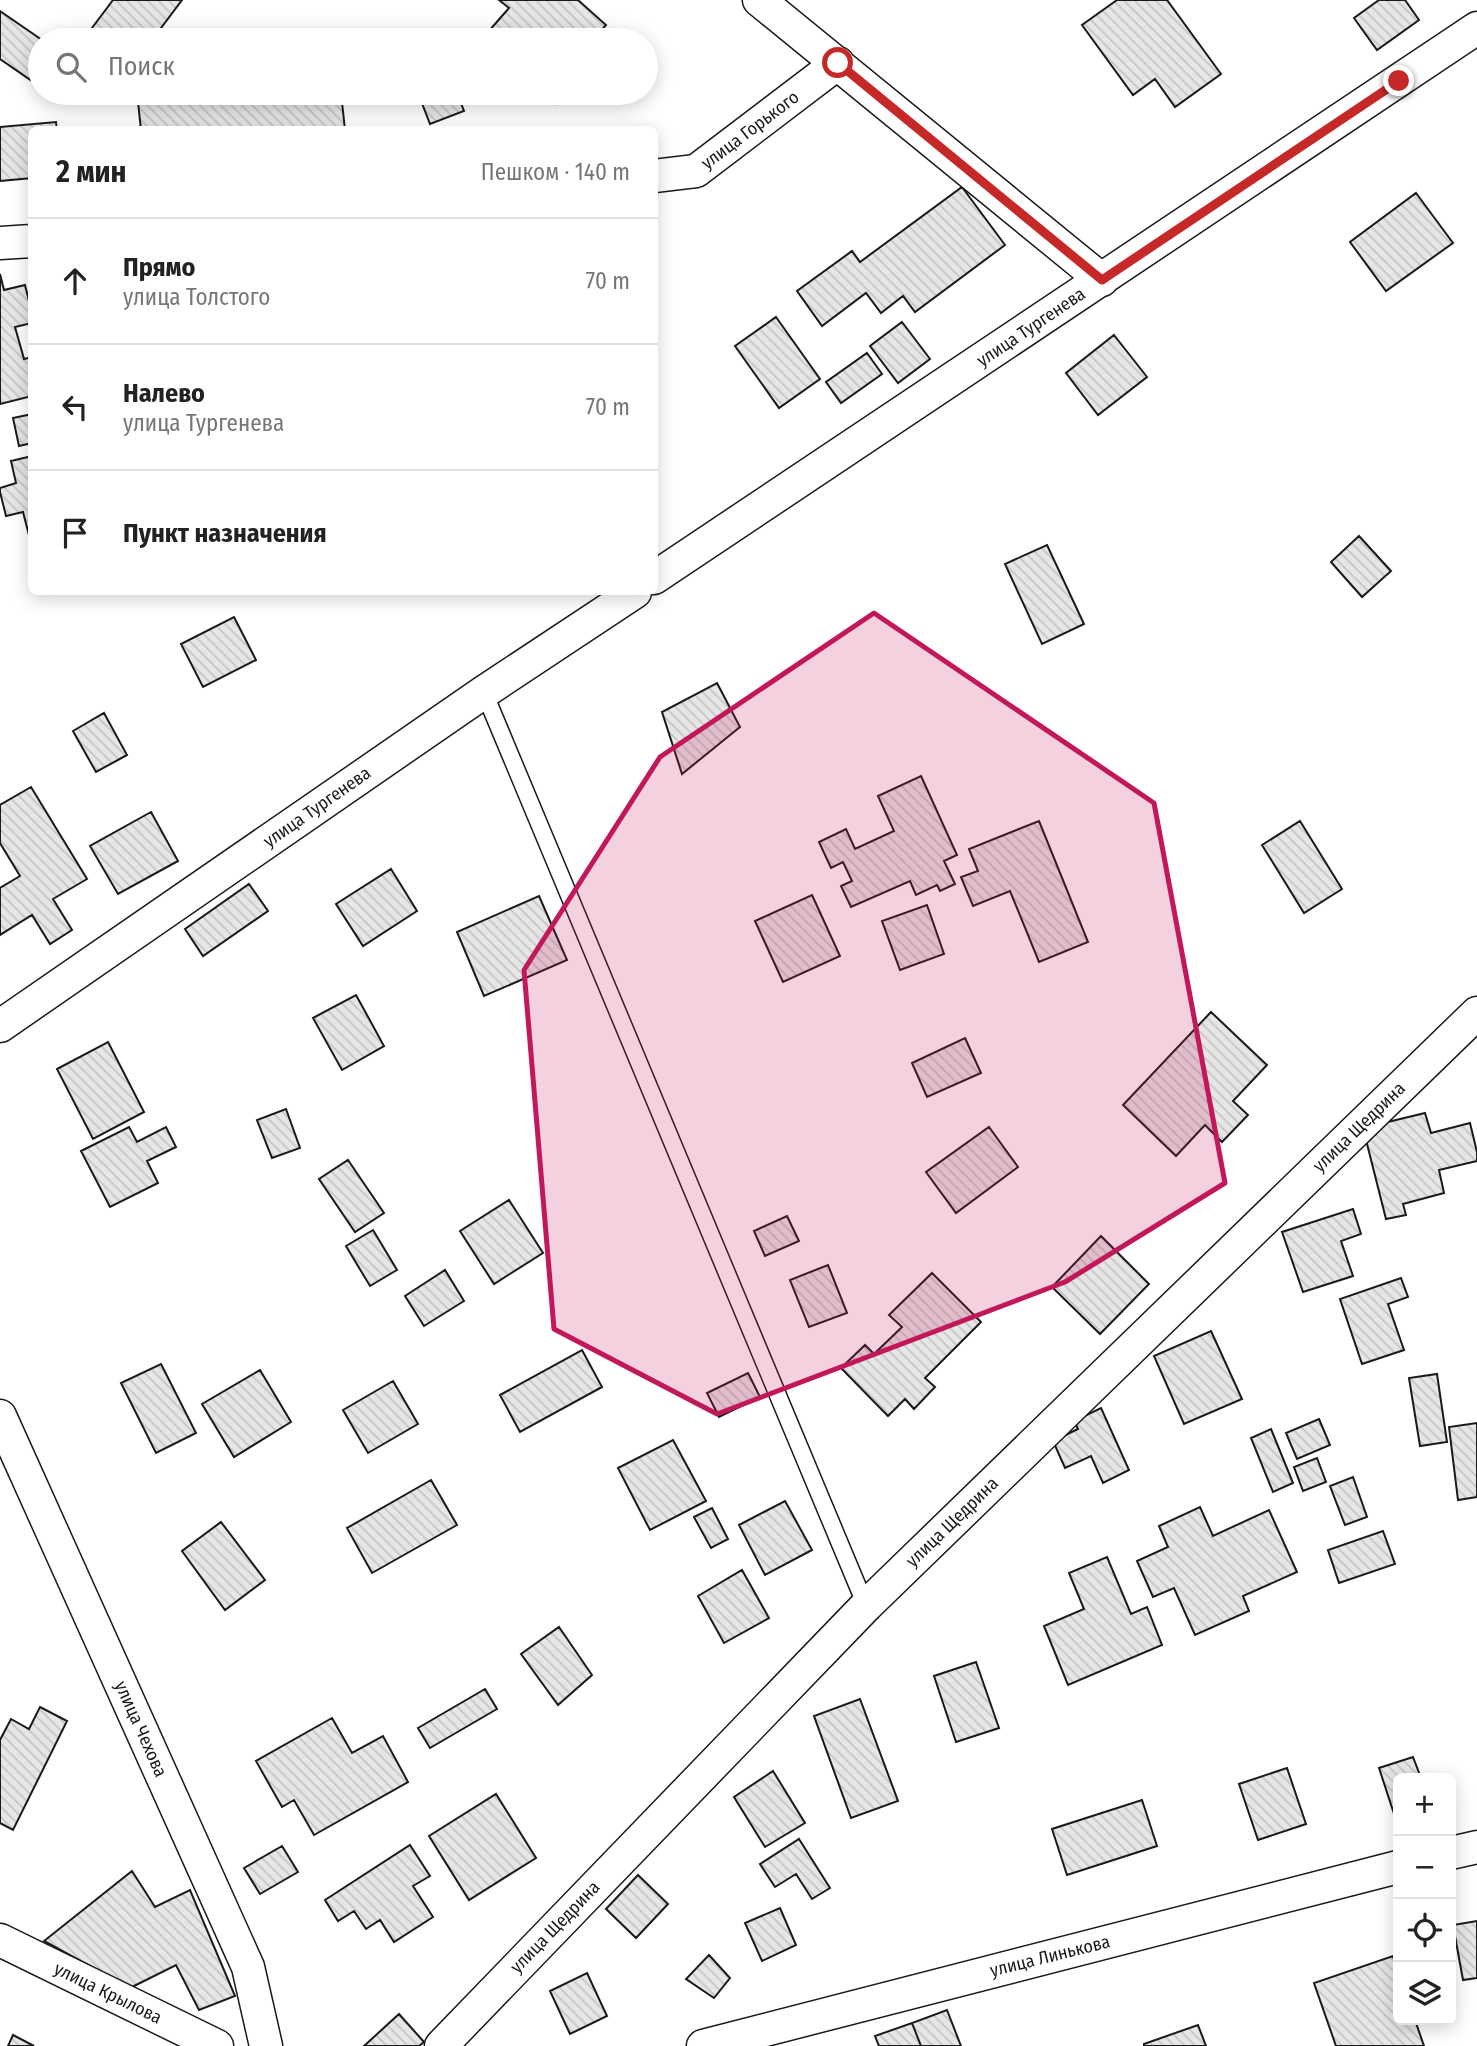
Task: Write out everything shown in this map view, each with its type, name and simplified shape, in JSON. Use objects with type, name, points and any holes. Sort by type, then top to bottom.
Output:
[{"type":"street","points":[[759,0],[1102,280]]},
{"type":"street","name":"улица Тургенева","points":[[658,575],[1477,28]]},
{"type":"street","name":"улица Горького","points":[[658,176],[696,171],[838,63]]},
{"type":"street","points":[[0,243],[28,241]]},
{"type":"street","name":"улица Тургенева","points":[[0,1026],[484,692],[630,595]]},
{"type":"street","name":"улица Щедрина","points":[[441,2046],[866,1606],[1477,1013]]},
{"type":"street","name":"улица Чехова","points":[[0,1416],[248,1967],[266,2046]]},
{"type":"street","points":[[1456,1852],[1477,1847]]},
{"type":"street","name":"улица Линькова","points":[[703,2046],[1393,1868]]},
{"type":"street","name":"улица Крылова","points":[[0,1940],[217,2046]]},
{"type":"lane","points":[[484,692],[866,1606]]},
{"type":"highlighted area","points":[[874,613],[1154,803],[1225,1183],[1065,1282],[717,1414],[554,1329],[524,970],[660,757]]},
{"type":"building","points":[[113,0],[182,0],[161,28],[92,28]]},
{"type":"building","points":[[499,0],[578,0],[606,25],[603,28],[492,28],[509,8]]},
{"type":"building","points":[[1117,0],[1167,0],[1221,74],[1175,107],[1155,79],[1133,95],[1082,25]]},
{"type":"building","points":[[1379,0],[1405,0],[1419,20],[1377,50],[1354,18]]},
{"type":"building","points":[[0,11],[28,30],[28,78],[0,59]]},
{"type":"building","points":[[138,105],[342,105],[345,126],[141,126]]},
{"type":"building","points":[[423,105],[462,105],[464,111],[430,124]]},
{"type":"building","points":[[56,122],[56,126],[28,126],[28,178],[0,181],[0,127]]},
{"type":"building","points":[[962,187],[1005,245],[915,312],[903,296],[881,313],[866,293],[822,326],[797,291],[852,251],[860,262]]},
{"type":"building","points":[[1416,193],[1453,243],[1386,291],[1350,242]]},
{"type":"building","points":[[0,274],[4,290],[25,285],[28,297],[28,324],[15,327],[24,359],[28,358],[28,397],[0,404]]},
{"type":"building","points":[[776,317],[820,379],[779,408],[735,346]]},
{"type":"building","points":[[902,322],[930,359],[898,383],[870,346]]},
{"type":"building","points":[[1114,335],[1147,377],[1098,415],[1066,373]]},
{"type":"building","points":[[867,353],[882,374],[841,403],[826,382]]},
{"type":"building","points":[[28,415],[28,444],[19,446],[13,418]]},
{"type":"building","points":[[28,457],[28,531],[23,512],[6,516],[0,492],[0,488],[16,483],[11,461]]},
{"type":"building","points":[[1359,536],[1391,571],[1362,597],[1331,562]]},
{"type":"building","points":[[1047,545],[1084,624],[1042,644],[1005,564]]},
{"type":"building","points":[[234,617],[256,660],[203,687],[181,644]]},
{"type":"building","points":[[717,683],[740,727],[682,774],[662,712]]},
{"type":"building","points":[[104,713],[127,755],[96,772],[73,731]]},
{"type":"building","points":[[921,776],[957,855],[944,861],[955,884],[940,891],[937,885],[916,895],[910,881],[851,907],[841,886],[852,881],[843,862],[831,868],[819,842],[846,829],[855,849],[894,831],[878,796]]},
{"type":"building","points":[[31,787],[87,879],[53,899],[72,930],[50,944],[32,915],[0,935],[0,888],[20,876],[0,843],[0,805]]},
{"type":"building","points":[[151,812],[178,861],[118,894],[90,846]]},
{"type":"building","points":[[1039,821],[1088,942],[1039,962],[1010,891],[973,906],[961,877],[978,871],[969,849]]},
{"type":"building","points":[[1300,821],[1342,889],[1304,913],[1262,845]]},
{"type":"building","points":[[391,869],[417,911],[363,946],[336,904]]},
{"type":"building","points":[[249,884],[268,911],[203,956],[185,929]]},
{"type":"building","points":[[812,895],[840,956],[783,982],[755,921]]},
{"type":"building","points":[[539,896],[567,960],[484,996],[457,932]]},
{"type":"building","points":[[927,905],[944,954],[900,970],[882,921]]},
{"type":"building","points":[[356,995],[384,1046],[342,1070],[313,1018]]},
{"type":"building","points":[[1211,1012],[1267,1065],[1233,1101],[1248,1115],[1222,1142],[1205,1125],[1176,1156],[1123,1105]]},
{"type":"building","points":[[965,1038],[981,1073],[927,1097],[912,1063]]},
{"type":"building","points":[[108,1042],[144,1112],[93,1139],[57,1069]]},
{"type":"building","points":[[286,1109],[300,1148],[272,1158],[257,1120]]},
{"type":"building","points":[[1425,1113],[1431,1133],[1470,1123],[1477,1161],[1439,1170],[1444,1193],[1403,1204],[1406,1215],[1386,1219],[1363,1128]]},
{"type":"building","points":[[129,1127],[137,1142],[166,1127],[176,1147],[147,1161],[158,1183],[110,1207],[81,1151]]},
{"type":"building","points":[[989,1127],[1018,1167],[956,1213],[926,1172]]},
{"type":"building","points":[[348,1160],[384,1213],[355,1232],[319,1179]]},
{"type":"building","points":[[509,1200],[543,1253],[494,1284],[460,1231]]},
{"type":"building","points":[[1353,1209],[1361,1234],[1341,1241],[1353,1276],[1303,1292],[1282,1232]]},
{"type":"building","points":[[787,1216],[799,1241],[765,1256],[754,1231]]},
{"type":"building","points":[[373,1230],[397,1270],[370,1286],[346,1246]]},
{"type":"building","points":[[1101,1236],[1149,1284],[1100,1334],[1052,1287]]},
{"type":"building","points":[[828,1265],[847,1313],[809,1327],[790,1280]]},
{"type":"building","points":[[445,1270],[464,1301],[424,1326],[405,1296]]},
{"type":"building","points":[[932,1273],[981,1322],[925,1378],[935,1387],[914,1409],[905,1399],[888,1416],[841,1368],[865,1345],[874,1354],[902,1327],[889,1315]]},
{"type":"building","points":[[1401,1278],[1408,1297],[1388,1304],[1404,1350],[1362,1364],[1340,1299]]},
{"type":"building","points":[[1211,1331],[1242,1399],[1184,1424],[1154,1356]]},
{"type":"building","points":[[582,1350],[602,1387],[520,1432],[500,1395]]},
{"type":"building","points":[[161,1364],[196,1433],[156,1453],[121,1383]]},
{"type":"building","points":[[260,1370],[291,1422],[234,1457],[202,1404]]},
{"type":"building","points":[[748,1373],[760,1397],[719,1417],[707,1393]]},
{"type":"building","points":[[1437,1374],[1447,1442],[1420,1446],[1409,1378]]},
{"type":"building","points":[[393,1381],[418,1424],[368,1453],[343,1410]]},
{"type":"building","points":[[1101,1408],[1129,1470],[1103,1483],[1091,1456],[1065,1468],[1053,1441],[1078,1429],[1074,1421]]},
{"type":"building","points":[[1319,1419],[1330,1445],[1297,1459],[1286,1433]]},
{"type":"building","points":[[1477,1423],[1477,1497],[1458,1500],[1449,1427]]},
{"type":"building","points":[[1271,1429],[1293,1483],[1273,1492],[1251,1438]]},
{"type":"building","points":[[673,1440],[706,1501],[650,1530],[618,1468]]},
{"type":"building","points":[[1317,1458],[1326,1482],[1303,1491],[1294,1467]]},
{"type":"building","points":[[1353,1477],[1367,1517],[1345,1525],[1330,1486]]},
{"type":"building","points":[[431,1480],[457,1525],[372,1573],[347,1528]]},
{"type":"building","points":[[785,1501],[812,1550],[765,1575],[739,1525]]},
{"type":"building","points":[[1200,1507],[1213,1536],[1269,1510],[1297,1572],[1243,1596],[1249,1611],[1195,1635],[1174,1588],[1153,1597],[1137,1561],[1168,1547],[1159,1526]]},
{"type":"building","points":[[712,1508],[728,1539],[711,1548],[694,1517]]},
{"type":"building","points":[[221,1522],[265,1580],[225,1610],[182,1551]]},
{"type":"building","points":[[1383,1531],[1395,1564],[1339,1583],[1328,1550]]},
{"type":"building","points":[[1107,1557],[1131,1614],[1147,1607],[1162,1645],[1068,1685],[1044,1626],[1084,1609],[1069,1573]]},
{"type":"building","points":[[742,1570],[769,1618],[724,1643],[698,1596]]},
{"type":"building","points":[[559,1627],[592,1675],[558,1705],[521,1654]]},
{"type":"building","points":[[976,1662],[999,1728],[956,1742],[934,1676]]},
{"type":"building","points":[[485,1689],[497,1709],[430,1748],[418,1728]]},
{"type":"building","points":[[860,1699],[898,1801],[851,1818],[814,1716]]},
{"type":"building","points":[[40,1707],[67,1721],[13,1830],[0,1823],[0,1740],[11,1719],[29,1729]]},
{"type":"building","points":[[332,1718],[352,1753],[383,1736],[408,1782],[314,1835],[294,1800],[282,1807],[256,1761]]},
{"type":"building","points":[[1413,1757],[1419,1773],[1393,1773],[1393,1811],[1379,1768]]},
{"type":"building","points":[[1287,1768],[1306,1824],[1258,1840],[1239,1784]]},
{"type":"building","points":[[773,1771],[805,1823],[765,1847],[734,1797]]},
{"type":"building","points":[[496,1794],[536,1858],[469,1900],[429,1836]]},
{"type":"building","points":[[1142,1800],[1157,1846],[1067,1875],[1052,1829]]},
{"type":"building","points":[[799,1839],[830,1888],[812,1899],[796,1874],[775,1887],[760,1864]]},
{"type":"building","points":[[410,1845],[430,1876],[413,1886],[433,1917],[394,1942],[380,1920],[366,1929],[354,1911],[338,1921],[325,1900]]},
{"type":"building","points":[[282,1846],[298,1872],[260,1894],[244,1868]]},
{"type":"building","points":[[132,1871],[155,1907],[190,1890],[235,1996],[199,2010],[176,1965],[130,1988],[44,1941]]},
{"type":"building","points":[[638,1875],[668,1904],[636,1938],[606,1909]]},
{"type":"building","points":[[780,1908],[796,1945],[762,1961],[745,1923]]},
{"type":"building","points":[[1477,1921],[1477,1978],[1463,1980],[1456,1942],[1456,1924]]},
{"type":"building","points":[[709,1955],[730,1978],[714,1998],[686,1979]]},
{"type":"building","points":[[1393,1956],[1393,2025],[1417,2025],[1424,2046],[1336,2046],[1314,1983]]},
{"type":"building","points":[[587,1973],[607,2016],[570,2034],[550,1991]]},
{"type":"building","points":[[947,2010],[961,2046],[921,2046],[912,2023]]},
{"type":"building","points":[[399,2014],[424,2042],[419,2046],[364,2046]]},
{"type":"building","points":[[912,2023],[921,2046],[879,2046],[875,2036]]},
{"type":"building","points":[[1198,2025],[1206,2046],[1144,2046],[1144,2044]]},
{"type":"building","points":[[13,2035],[34,2046],[8,2046]]},
{"type":"route","points":[[838,63],[1102,280],[1399,81]]}]
